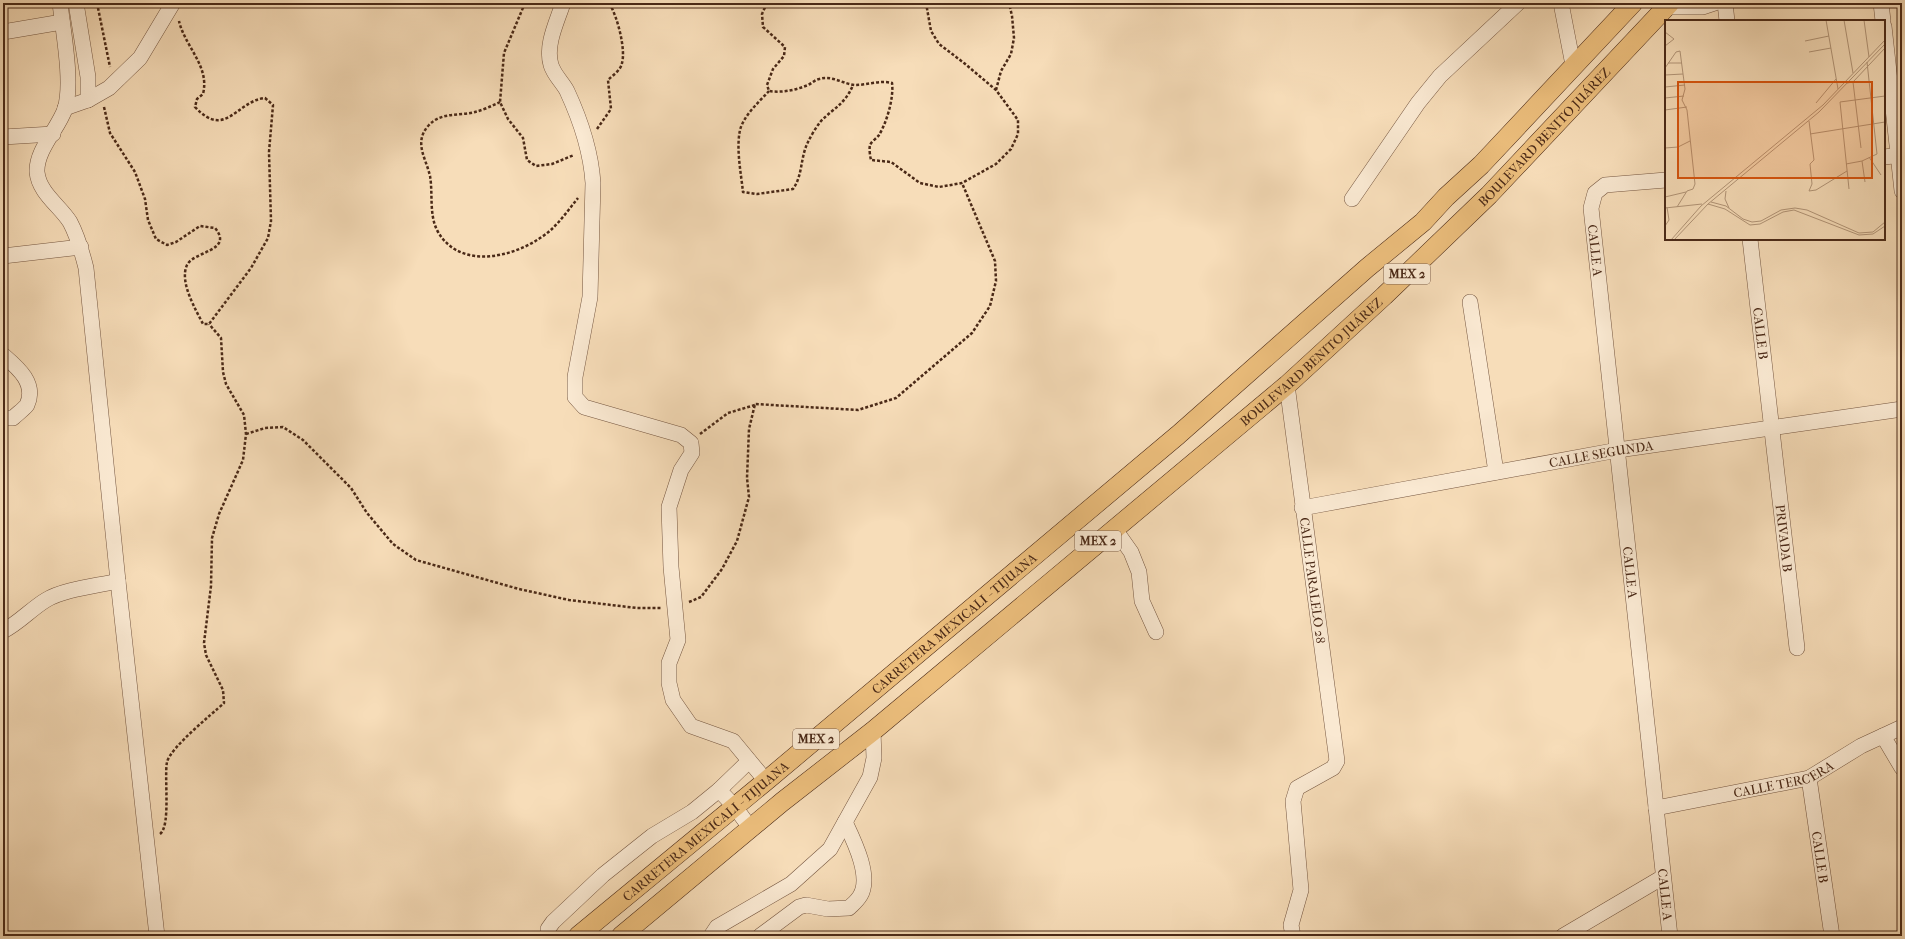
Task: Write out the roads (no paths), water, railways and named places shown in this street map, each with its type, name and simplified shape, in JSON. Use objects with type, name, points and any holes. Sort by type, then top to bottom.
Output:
[{"type":"main road","name":"BOULEVARD BENITO JUÁREZ","points":[[1052,540],[1178,434],[1367,268],[1423,222],[1446,197],[1481,165],[1633,3]]},
{"type":"main road","name":"BOULEVARD BENITO JUÁREZ","points":[[1070,565],[1174,480],[1286,385],[1384,296],[1489,195],[1668,5]]},
{"type":"main road","points":[[1448,234],[1445,222],[1499,164],[1507,152],[1515,128]]},
{"type":"main road","name":"CARRETERA MEXICALI - TIJUANA","points":[[578,936],[735,807],[1052,540]]},
{"type":"main road","name":"CARRETERA MEXICALI - TIJUANA","points":[[620,936],[782,802],[873,731],[1070,565]]},
{"type":"street","points":[[60,3],[67,90],[65,108],[40,158],[37,170],[38,180],[69,221],[81,247],[86,268],[118,581],[157,936]]},
{"type":"street","points":[[76,3],[88,77],[88,100]]},
{"type":"street","points":[[563,3],[550,44],[551,66],[567,90],[579,120],[594,183],[590,297],[575,377],[575,397],[584,407],[681,435],[691,443],[692,453],[681,470],[669,507],[671,567],[678,640],[669,663],[669,683],[673,700],[691,726],[733,741],[766,781]]},
{"type":"street","points":[[1352,200],[1418,103],[1440,76],[1518,3]]},
{"type":"street","points":[[1562,3],[1574,65]]},
{"type":"street","points":[[1668,5],[1703,7],[1715,3]]},
{"type":"street","points":[[1725,3],[1727,20]]},
{"type":"street","points":[[1882,3],[1883,20]]},
{"type":"street","points":[[65,108],[88,100],[109,88],[140,58],[175,10]]},
{"type":"street","points":[[3,32],[62,22]]},
{"type":"street","points":[[1885,38],[1895,156],[1902,191]]},
{"type":"street","points":[[3,137],[53,134]]},
{"type":"street","name":"CALLE A","points":[[1665,180],[1605,185],[1595,193],[1591,208],[1670,936]]},
{"type":"street","name":"CALLE B","points":[[1750,240],[1772,428]]},
{"type":"street","points":[[3,256],[81,247]]},
{"type":"street","points":[[1470,302],[1496,472]]},
{"type":"street","points":[[3,355],[24,374],[29,389],[27,405],[13,418],[3,418]]},
{"type":"street","name":"CALLE PARALELO 28","points":[[1286,385],[1302,508],[1336,741],[1337,761],[1333,768],[1297,788],[1293,801],[1301,890],[1291,925],[1293,936]]},
{"type":"street","name":"CALLE SEGUNDA","points":[[1302,508],[1618,450],[1902,410]]},
{"type":"street","name":"PRIVADA B","points":[[1772,428],[1797,648]]},
{"type":"street","points":[[1114,528],[1131,552],[1138,572],[1142,601],[1156,632]]},
{"type":"street","points":[[3,630],[11,626],[47,599],[63,593],[118,581]]},
{"type":"street","name":"CALLE TERCERA","points":[[1656,808],[1809,778],[1861,746],[1902,728]]},
{"type":"street","points":[[711,936],[717,928],[791,884],[830,849],[870,777],[874,758],[873,731]]},
{"type":"street","points":[[1883,736],[1902,768]]},
{"type":"street","points":[[548,936],[548,929],[553,922],[603,875],[652,836],[692,812],[719,790],[749,761]]},
{"type":"street","name":"CALLE B","points":[[1809,778],[1832,936]]},
{"type":"street","points":[[719,790],[735,807],[751,829]]},
{"type":"street","points":[[760,936],[799,907],[806,905],[828,909],[849,908],[860,896],[864,875],[858,850],[845,822]]},
{"type":"street","points":[[1563,936],[1663,878]]}]
